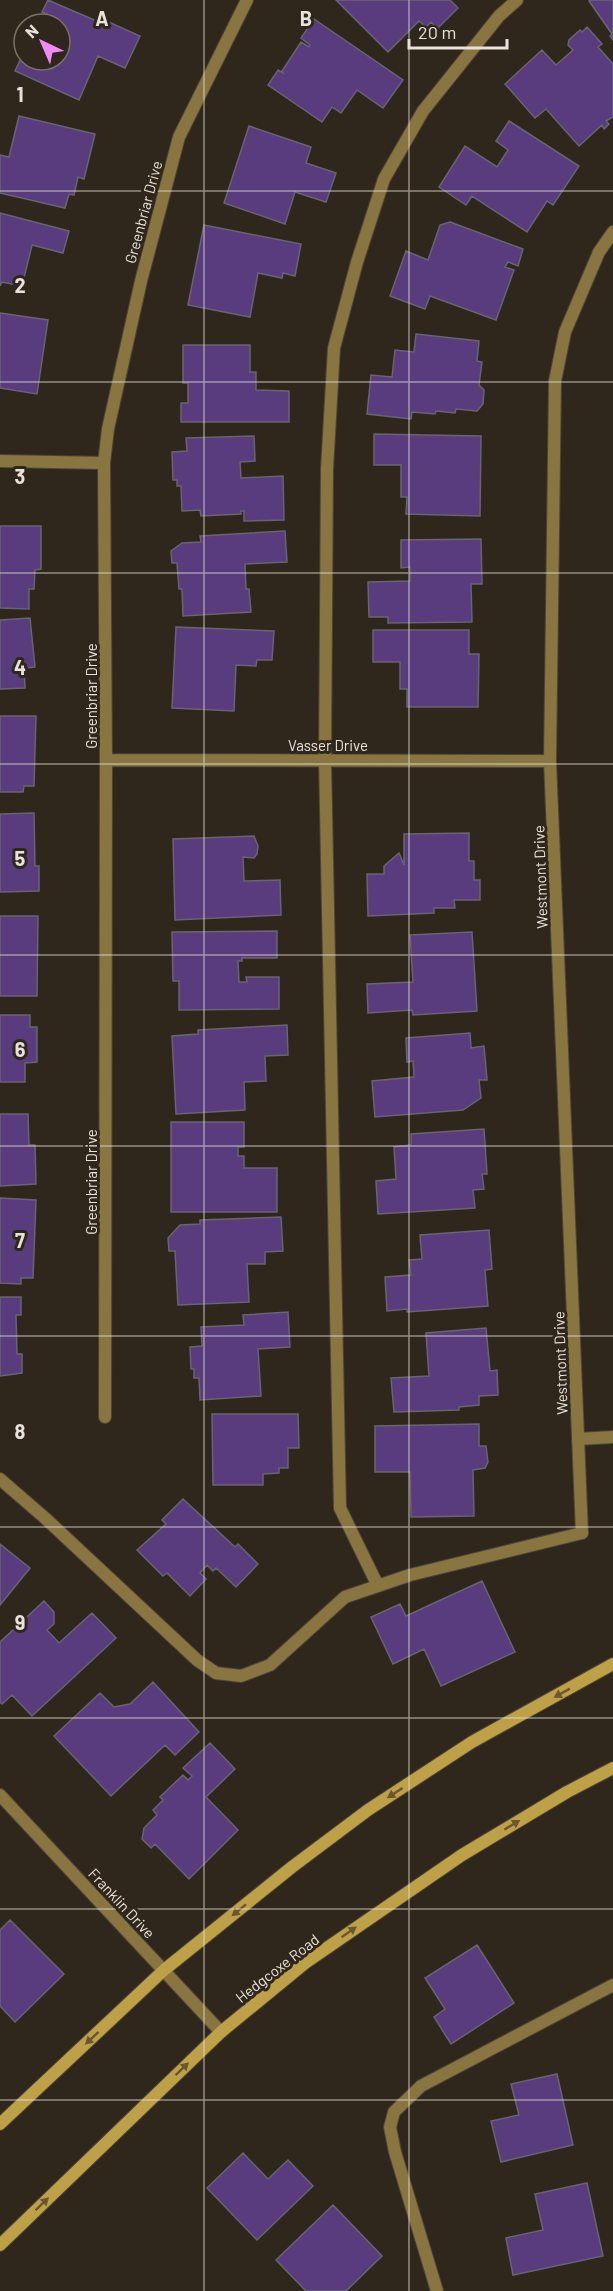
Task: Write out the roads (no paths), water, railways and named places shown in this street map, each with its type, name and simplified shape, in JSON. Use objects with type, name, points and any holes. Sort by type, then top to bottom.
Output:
[{"type":"main road","points":[[0,2124],[164,1970],[368,1810],[472,1742],[613,1664]]},
{"type":"main road","name":"Hedgcoxe Road","points":[[0,2245],[221,2032],[305,1963],[462,1855],[567,1792],[613,1768]]},
{"type":"street","name":"Greenbriar Drive","points":[[105,1417],[104,463],[108,429],[141,280],[179,136],[247,0]]},
{"type":"street","points":[[0,1479],[45,1518],[183,1648],[216,1673],[241,1676],[270,1665],[345,1597],[378,1586],[340,1508],[325,760],[327,469],[334,348],[357,262],[384,179],[423,111],[500,16],[517,0]]},
{"type":"street","name":"Westmont Drive","points":[[378,1586],[410,1575],[582,1533],[550,761],[555,381],[565,332],[599,252],[613,232]]},
{"type":"street","points":[[0,461],[104,463]]},
{"type":"street","name":"Vasser Drive","points":[[106,760],[550,761]]},
{"type":"street","points":[[578,1439],[613,1437]]},
{"type":"street","name":"Franklin Drive","points":[[0,1794],[221,2032]]},
{"type":"street","points":[[437,2291],[395,2152],[390,2127],[394,2112],[421,2086],[613,1985]]}]
